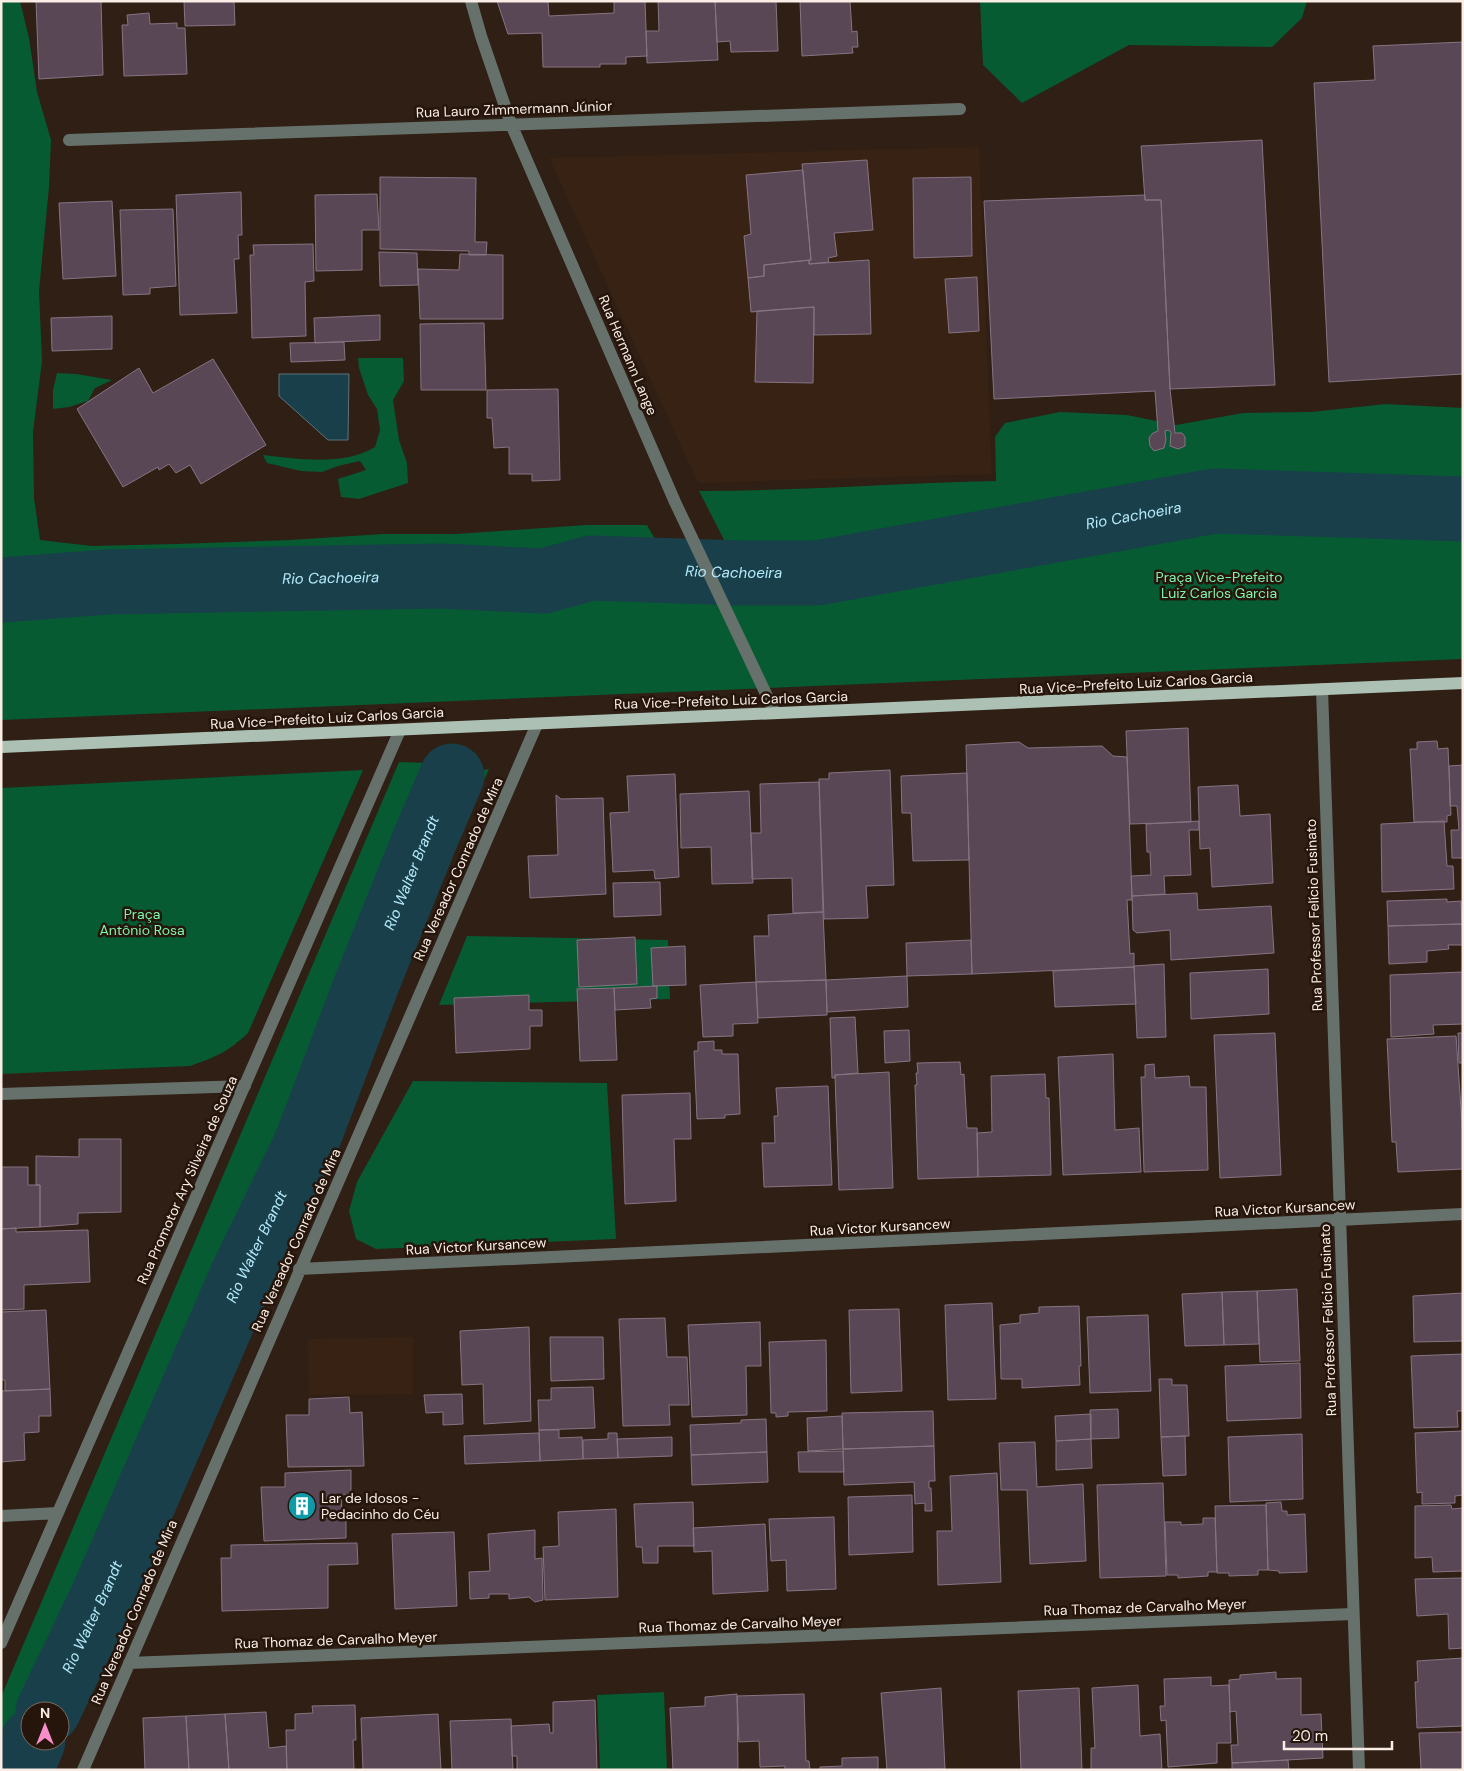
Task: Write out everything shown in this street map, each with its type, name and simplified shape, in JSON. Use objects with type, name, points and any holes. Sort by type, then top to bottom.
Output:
[{"type":"main road","name":"Rua Vice-Prefeito Luiz Carlos Garcia","points":[[1,747],[1463,683]]},
{"type":"street","name":"Rua Hermann Lange","points":[[471,1],[511,124],[675,502],[775,713]]},
{"type":"street","name":"Rua Lauro Zimmermann Júnior","points":[[69,140],[960,108]]},
{"type":"street","name":"Rua Professor Felício Fusinato","points":[[1322,690],[1359,1770]]},
{"type":"street","name":"Rua Vereador Conrado de Mira","points":[[83,1770],[537,724]]},
{"type":"street","name":"Rua Promotor Ary Silveira de Souza","points":[[1,1643],[400,730]]},
{"type":"street","points":[[1,1094],[245,1086]]},
{"type":"street","name":"Rua Victor Kursancew","points":[[299,1269],[1463,1214]]},
{"type":"street","points":[[1,1516],[58,1513]]},
{"type":"street","name":"Rua Thomaz de Carvalho Meyer","points":[[128,1663],[1353,1614]]},
{"type":"shaded area","points":[[979,147],[992,474],[698,483],[549,158]]},
{"type":"shaded area","points":[[413,1337],[413,1394],[309,1395],[308,1339]]},
{"type":"green space","name":"Praça Vice-Prefeito Luiz Carlos Garcia","points":[[1,1],[20,1],[29,38],[37,92],[51,140],[49,187],[39,291],[42,361],[33,432],[34,498],[40,540],[92,546],[176,544],[290,540],[383,534],[456,534],[586,525],[647,525],[673,571],[741,573],[699,491],[996,481],[995,437],[1005,423],[1060,412],[1127,415],[1176,425],[1243,413],[1311,412],[1386,404],[1463,408],[1463,659],[1,720]]},
{"type":"green space","points":[[980,1],[1307,1],[1302,18],[1272,47],[1129,45],[1022,103],[983,65]]},
{"type":"green space","points":[[358,358],[403,358],[404,381],[393,400],[399,440],[407,463],[408,483],[359,499],[341,497],[338,479],[366,470],[360,461],[322,472],[301,471],[267,463],[263,455],[320,460],[335,459],[350,457],[375,447],[380,430],[377,409],[368,395],[359,368]]},
{"type":"green space","points":[[57,373],[112,380],[95,388],[88,401],[69,407],[53,409],[53,390]]},
{"type":"green space","points":[[399,762],[427,763],[452,776],[489,769],[70,1712],[70,1701],[20,1701],[20,1751],[54,1751],[45,1770],[1,1770],[1,1697]]},
{"type":"green space","name":"Praça Antônio Rosa","points":[[363,770],[248,1033],[241,1040],[221,1053],[190,1066],[1,1074],[1,788]]},
{"type":"green space","points":[[467,936],[668,940],[670,999],[439,1005]]},
{"type":"green space","points":[[413,1081],[607,1083],[616,1239],[376,1249],[356,1239],[349,1211],[357,1182]]},
{"type":"green space","points":[[664,1692],[667,1770],[600,1770],[597,1695]]},
{"type":"water","points":[[279,374],[349,374],[348,440],[328,440],[279,396]]},
{"type":"building","points":[[36,1],[101,1],[103,75],[39,79]]},
{"type":"building","points":[[184,1],[234,1],[235,25],[185,26]]},
{"type":"building","points":[[497,1],[548,1],[549,16],[614,13],[614,1],[645,1],[647,56],[626,57],[626,64],[600,64],[600,67],[543,67],[542,33],[508,34]]},
{"type":"building","points":[[658,1],[715,1],[718,60],[647,63],[646,31],[659,31]]},
{"type":"building","points":[[715,1],[776,1],[778,51],[731,52],[730,41],[717,42]]},
{"type":"building","points":[[800,1],[850,1],[852,32],[857,31],[858,47],[852,47],[853,53],[802,56]]},
{"type":"building","points":[[149,13],[150,24],[177,23],[177,28],[185,28],[187,74],[124,76],[122,25],[128,25],[127,15]]},
{"type":"building","points":[[1463,42],[1463,374],[1329,382],[1314,83],[1375,80],[1373,46]]},
{"type":"building","points":[[1262,140],[1275,385],[1170,389],[1161,200],[1145,200],[1141,146]]},
{"type":"building","points":[[867,160],[873,230],[834,233],[837,256],[828,258],[829,262],[809,264],[809,260],[811,260],[802,164]]},
{"type":"building","points":[[803,170],[811,260],[764,265],[764,276],[748,278],[744,236],[751,234],[746,175]]},
{"type":"building","points":[[380,177],[476,178],[475,242],[487,242],[486,255],[469,255],[469,251],[380,249]]},
{"type":"building","points":[[971,177],[972,256],[914,258],[913,178]]},
{"type":"building","points":[[241,192],[242,235],[238,235],[239,259],[234,259],[237,313],[180,315],[176,195]]},
{"type":"building","points":[[377,194],[379,230],[362,230],[362,270],[316,271],[315,195]]},
{"type":"building","points":[[1145,195],[1145,200],[1161,200],[1170,389],[1175,433],[1182,433],[1185,437],[1185,446],[1178,449],[1170,446],[1171,432],[1165,431],[1166,440],[1164,448],[1154,451],[1150,446],[1149,438],[1158,431],[1155,391],[994,399],[984,201]]},
{"type":"building","points":[[112,201],[116,276],[63,279],[59,203]]},
{"type":"building","points":[[173,209],[176,286],[150,288],[150,294],[123,295],[120,210]]},
{"type":"building","points":[[313,244],[314,281],[305,282],[306,336],[252,338],[250,255],[254,255],[253,245]]},
{"type":"building","points":[[379,252],[417,253],[418,285],[380,286]]},
{"type":"building","points":[[460,254],[503,255],[503,319],[420,319],[418,269],[459,270]]},
{"type":"building","points":[[809,260],[809,264],[869,260],[871,334],[814,335],[814,307],[751,312],[748,278],[764,276],[764,265]]},
{"type":"building","points":[[977,277],[979,331],[949,333],[945,279]]},
{"type":"building","points":[[814,307],[813,383],[755,382],[757,311]]},
{"type":"building","points":[[380,315],[380,340],[315,343],[314,318]]},
{"type":"building","points":[[112,316],[112,349],[52,351],[51,318]]},
{"type":"building","points":[[484,323],[486,390],[421,390],[420,324]]},
{"type":"building","points":[[344,342],[345,360],[291,362],[290,343]]},
{"type":"building","points":[[213,359],[266,445],[201,484],[190,465],[176,473],[169,464],[159,470],[158,467],[123,487],[77,409],[139,368],[153,393]]},
{"type":"building","points":[[558,389],[560,480],[532,481],[532,474],[509,474],[509,447],[494,448],[492,418],[487,418],[487,390]]},
{"type":"building","points":[[1188,728],[1191,822],[1130,824],[1126,731]]},
{"type":"building","points":[[1437,741],[1438,749],[1448,748],[1451,815],[1447,816],[1447,822],[1414,822],[1410,749],[1417,749],[1417,742]]},
{"type":"building","points":[[1019,742],[1028,748],[1102,746],[1113,756],[1127,757],[1132,900],[1127,900],[1130,954],[1134,953],[1134,967],[972,974],[966,745]]},
{"type":"building","points":[[1463,765],[1463,858],[1452,858],[1451,830],[1459,830],[1457,806],[1450,806],[1449,766]]},
{"type":"building","points":[[890,770],[894,885],[866,886],[868,918],[824,919],[819,779],[829,779],[829,773]]},
{"type":"building","points":[[967,773],[969,860],[913,861],[911,813],[902,813],[901,776]]},
{"type":"building","points":[[675,774],[679,877],[655,879],[654,870],[613,872],[610,813],[629,812],[627,776]]},
{"type":"building","points":[[819,782],[823,912],[793,913],[792,878],[752,879],[751,833],[761,833],[760,784]]},
{"type":"building","points":[[1238,785],[1240,816],[1270,814],[1273,883],[1212,887],[1210,848],[1200,849],[1198,787]]},
{"type":"building","points":[[749,791],[753,883],[712,884],[711,847],[681,848],[680,794]]},
{"type":"building","points":[[556,795],[561,799],[603,798],[606,894],[530,898],[528,856],[558,855]]},
{"type":"building","points":[[1199,821],[1199,830],[1189,830],[1191,875],[1164,876],[1165,894],[1132,896],[1131,876],[1151,875],[1150,852],[1147,852],[1146,824]]},
{"type":"building","points":[[1444,821],[1447,866],[1453,866],[1454,889],[1382,892],[1381,824]]},
{"type":"building","points":[[660,882],[661,915],[614,917],[613,883]]},
{"type":"building","points":[[1197,893],[1198,910],[1271,906],[1274,953],[1171,960],[1170,930],[1137,933],[1133,930],[1132,896]]},
{"type":"building","points":[[1447,899],[1447,902],[1461,901],[1462,924],[1388,926],[1387,901]]},
{"type":"building","points":[[823,912],[826,980],[756,982],[754,936],[769,936],[768,915]]},
{"type":"building","points":[[1462,924],[1463,945],[1448,945],[1449,949],[1427,951],[1427,962],[1389,964],[1388,926]]},
{"type":"building","points":[[635,937],[637,984],[579,987],[577,940]]},
{"type":"building","points":[[971,940],[972,974],[907,976],[906,943]]},
{"type":"building","points":[[685,946],[686,985],[653,986],[651,948]]},
{"type":"building","points":[[1164,964],[1166,1037],[1137,1038],[1134,966]]},
{"type":"building","points":[[1134,967],[1136,1004],[1055,1007],[1053,971]]},
{"type":"building","points":[[1268,969],[1269,1014],[1191,1019],[1190,973]]},
{"type":"building","points":[[1463,972],[1463,1024],[1433,1025],[1434,1034],[1391,1037],[1390,975]]},
{"type":"building","points":[[907,976],[908,1007],[827,1012],[826,980]]},
{"type":"building","points":[[826,980],[827,1015],[758,1018],[756,982]]},
{"type":"building","points":[[756,982],[758,1023],[733,1024],[733,1036],[703,1037],[700,985]]},
{"type":"building","points":[[657,986],[657,998],[650,999],[651,1008],[615,1010],[614,988]]},
{"type":"building","points":[[614,988],[617,1060],[580,1061],[577,989]]},
{"type":"building","points":[[529,995],[529,1010],[542,1010],[542,1026],[530,1026],[530,1049],[456,1053],[454,998]]},
{"type":"building","points":[[855,1017],[858,1073],[835,1075],[835,1078],[832,1078],[830,1018]]},
{"type":"building","points":[[909,1030],[910,1061],[885,1063],[884,1031]]},
{"type":"building","points":[[1275,1033],[1281,1175],[1220,1178],[1214,1035]]},
{"type":"building","points":[[1458,1033],[1463,1033],[1463,1063],[1459,1063]]},
{"type":"building","points":[[1456,1036],[1463,1138],[1463,1169],[1398,1172],[1396,1142],[1392,1142],[1387,1039]]},
{"type":"building","points":[[714,1041],[714,1050],[722,1050],[722,1054],[738,1054],[740,1114],[725,1115],[725,1118],[697,1119],[694,1051],[698,1051],[698,1042]]},
{"type":"building","points":[[1113,1054],[1115,1130],[1139,1128],[1141,1172],[1063,1175],[1058,1057]]},
{"type":"building","points":[[960,1062],[961,1075],[964,1074],[967,1128],[977,1128],[978,1177],[918,1179],[915,1085],[917,1085],[917,1063]]},
{"type":"building","points":[[1154,1064],[1155,1078],[1189,1076],[1190,1087],[1206,1087],[1208,1170],[1144,1172],[1141,1077],[1145,1077],[1145,1065]]},
{"type":"building","points":[[889,1072],[893,1188],[839,1190],[835,1075]]},
{"type":"building","points":[[1045,1074],[1046,1098],[1049,1098],[1051,1175],[978,1177],[977,1133],[992,1132],[991,1076]]},
{"type":"building","points":[[828,1086],[832,1185],[764,1187],[762,1143],[775,1143],[774,1116],[778,1116],[776,1088]]},
{"type":"building","points":[[690,1093],[691,1139],[674,1139],[676,1201],[625,1204],[622,1095]]},
{"type":"building","points":[[79,1139],[121,1139],[121,1212],[78,1213],[78,1224],[40,1227],[40,1185],[36,1185],[36,1156],[79,1157]]},
{"type":"building","points":[[1,1167],[28,1167],[28,1185],[40,1185],[40,1227],[1,1229]]},
{"type":"building","points":[[16,1228],[16,1232],[88,1230],[90,1282],[24,1285],[24,1309],[1,1310],[1,1229]]},
{"type":"building","points":[[1297,1289],[1300,1361],[1260,1362],[1257,1291]]},
{"type":"building","points":[[1257,1291],[1259,1344],[1224,1345],[1222,1292]]},
{"type":"building","points":[[1222,1292],[1224,1345],[1185,1346],[1182,1294]]},
{"type":"building","points":[[1463,1293],[1463,1341],[1414,1342],[1413,1296]]},
{"type":"building","points":[[992,1303],[996,1399],[948,1400],[945,1305]]},
{"type":"building","points":[[1079,1306],[1080,1385],[1022,1388],[1022,1379],[1001,1379],[1000,1325],[1020,1323],[1020,1315],[1039,1313],[1039,1307]]},
{"type":"building","points":[[899,1309],[902,1391],[851,1393],[849,1310]]},
{"type":"building","points":[[46,1310],[50,1389],[5,1391],[5,1380],[1,1380],[1,1312]]},
{"type":"building","points":[[1148,1315],[1151,1391],[1090,1393],[1087,1317]]},
{"type":"building","points":[[665,1318],[667,1357],[687,1357],[689,1405],[669,1405],[670,1425],[623,1426],[619,1319]]},
{"type":"building","points":[[760,1322],[761,1366],[746,1366],[747,1415],[692,1417],[688,1325]]},
{"type":"building","points":[[529,1327],[531,1421],[484,1424],[483,1384],[462,1385],[460,1331]]},
{"type":"building","points":[[550,1337],[603,1337],[604,1379],[551,1381]]},
{"type":"building","points":[[826,1340],[827,1411],[788,1412],[788,1416],[776,1417],[776,1413],[771,1413],[769,1342]]},
{"type":"building","points":[[1463,1354],[1463,1411],[1457,1411],[1458,1427],[1414,1428],[1411,1356]]},
{"type":"building","points":[[1300,1363],[1301,1418],[1227,1421],[1225,1366]]},
{"type":"building","points":[[1159,1379],[1172,1379],[1172,1385],[1187,1385],[1189,1436],[1161,1437]]},
{"type":"building","points":[[593,1387],[595,1428],[539,1430],[538,1400],[551,1400],[551,1388]]},
{"type":"building","points":[[50,1389],[51,1416],[39,1416],[39,1432],[24,1433],[25,1460],[1,1462],[1,1391]]},
{"type":"building","points":[[462,1394],[463,1424],[443,1425],[443,1412],[426,1413],[424,1395]]},
{"type":"building","points":[[349,1397],[350,1413],[362,1412],[364,1466],[288,1467],[286,1415],[309,1415],[309,1399]]},
{"type":"building","points":[[1118,1409],[1119,1438],[1091,1439],[1090,1410]]},
{"type":"building","points":[[933,1411],[934,1446],[843,1449],[842,1413]]},
{"type":"building","points":[[1091,1414],[1091,1439],[1056,1441],[1055,1416]]},
{"type":"building","points":[[842,1416],[843,1449],[808,1451],[807,1418]]},
{"type":"building","points":[[766,1419],[767,1452],[691,1455],[690,1425],[741,1423],[741,1420]]},
{"type":"building","points":[[539,1430],[559,1430],[559,1438],[582,1437],[583,1459],[540,1461]]},
{"type":"building","points":[[1463,1431],[1463,1495],[1455,1496],[1455,1503],[1422,1504],[1422,1492],[1417,1493],[1415,1433]]},
{"type":"building","points":[[539,1433],[540,1461],[465,1464],[464,1436]]},
{"type":"building","points":[[608,1433],[617,1433],[618,1458],[583,1459],[583,1440],[608,1439]]},
{"type":"building","points":[[1302,1434],[1303,1499],[1230,1502],[1228,1437]]},
{"type":"building","points":[[1185,1436],[1186,1475],[1163,1476],[1161,1437]]},
{"type":"building","points":[[672,1437],[672,1456],[618,1458],[617,1439]]},
{"type":"building","points":[[1091,1439],[1092,1468],[1056,1470],[1056,1441]]},
{"type":"building","points":[[1035,1442],[1037,1487],[1083,1484],[1086,1561],[1030,1564],[1027,1490],[1001,1490],[999,1443]]},
{"type":"building","points":[[934,1446],[935,1481],[929,1481],[932,1511],[925,1511],[925,1503],[915,1504],[914,1482],[844,1485],[843,1449]]},
{"type":"building","points":[[843,1451],[844,1472],[799,1472],[798,1452]]},
{"type":"building","points":[[767,1452],[768,1482],[692,1485],[691,1455]]},
{"type":"building","name":"Lar de Idosos - Pedacinho do Céu","points":[[351,1470],[351,1494],[341,1495],[342,1516],[346,1516],[346,1538],[264,1541],[261,1487],[285,1487],[285,1473]]},
{"type":"building","points":[[997,1473],[1001,1582],[938,1585],[937,1531],[952,1531],[950,1476]]},
{"type":"building","points":[[1163,1483],[1166,1576],[1100,1578],[1097,1485]]},
{"type":"building","points":[[912,1495],[913,1552],[849,1555],[848,1497]]},
{"type":"building","points":[[693,1502],[694,1546],[658,1546],[658,1563],[643,1563],[642,1547],[636,1547],[634,1504]]},
{"type":"building","points":[[1281,1502],[1282,1511],[1287,1511],[1287,1515],[1305,1514],[1307,1572],[1279,1573],[1279,1571],[1268,1570],[1266,1503]]},
{"type":"building","points":[[1266,1505],[1268,1570],[1258,1570],[1258,1575],[1229,1576],[1229,1573],[1217,1573],[1215,1506]]},
{"type":"building","points":[[1451,1505],[1452,1509],[1463,1508],[1463,1571],[1433,1572],[1432,1557],[1415,1558],[1415,1506]]},
{"type":"building","points":[[616,1509],[618,1597],[545,1600],[543,1547],[559,1546],[558,1512]]},
{"type":"building","points":[[834,1517],[836,1589],[787,1591],[786,1560],[771,1561],[769,1519]]},
{"type":"building","points":[[1203,1518],[1215,1518],[1217,1572],[1208,1572],[1208,1576],[1178,1578],[1178,1575],[1167,1575],[1165,1522],[1181,1522],[1181,1525],[1203,1524]]},
{"type":"building","points":[[765,1524],[768,1591],[713,1594],[712,1551],[694,1552],[693,1528]]},
{"type":"building","points":[[535,1530],[535,1559],[542,1558],[543,1600],[535,1602],[529,1597],[509,1599],[509,1594],[489,1594],[489,1598],[470,1599],[469,1572],[490,1571],[488,1534]]},
{"type":"building","points":[[454,1532],[457,1606],[395,1609],[392,1534]]},
{"type":"building","points":[[357,1543],[358,1564],[328,1565],[328,1608],[222,1611],[221,1558],[231,1558],[231,1545]]},
{"type":"building","points":[[1463,1578],[1463,1648],[1449,1649],[1448,1614],[1417,1616],[1415,1579]]},
{"type":"building","points":[[1463,1658],[1463,1726],[1417,1728],[1415,1682],[1418,1682],[1417,1661]]},
{"type":"building","points":[[1276,1672],[1276,1679],[1301,1678],[1301,1715],[1321,1714],[1323,1758],[1232,1763],[1231,1745],[1238,1745],[1236,1711],[1230,1712],[1229,1680],[1240,1679],[1240,1675]]},
{"type":"building","points":[[1211,1677],[1211,1686],[1229,1685],[1231,1743],[1217,1743],[1217,1763],[1168,1767],[1166,1720],[1161,1721],[1160,1706],[1165,1706],[1164,1679]]},
{"type":"building","points":[[1138,1685],[1140,1736],[1160,1734],[1162,1770],[1091,1770],[1091,1748],[1095,1748],[1092,1688]]},
{"type":"building","points":[[941,1688],[945,1769],[887,1770],[881,1693]]},
{"type":"building","points":[[1079,1688],[1082,1770],[1021,1770],[1018,1691]]},
{"type":"building","points":[[737,1694],[738,1770],[673,1770],[670,1708],[705,1706],[705,1697]]},
{"type":"building","points":[[804,1694],[806,1761],[809,1761],[810,1770],[785,1770],[785,1766],[760,1767],[759,1741],[739,1742],[737,1696]]},
{"type":"building","points":[[595,1700],[597,1770],[517,1770],[517,1756],[512,1756],[511,1726],[549,1724],[550,1733],[553,1733],[553,1702]]},
{"type":"building","points":[[355,1705],[356,1740],[353,1740],[354,1770],[287,1770],[286,1730],[295,1730],[295,1714],[313,1713],[312,1706]]},
{"type":"building","points":[[266,1712],[269,1748],[286,1746],[287,1770],[229,1770],[225,1714]]},
{"type":"building","points":[[225,1714],[229,1770],[189,1770],[186,1716]]},
{"type":"building","points":[[438,1714],[441,1770],[363,1770],[361,1718]]},
{"type":"building","points":[[186,1716],[189,1770],[145,1770],[143,1718]]},
{"type":"building","points":[[511,1719],[513,1770],[452,1770],[450,1721]]},
{"type":"building","points":[[1463,1732],[1463,1770],[1421,1769],[1419,1733]]},
{"type":"building","points":[[878,1757],[878,1770],[820,1770],[820,1767],[842,1766],[842,1758]]},
{"type":"building","points":[[1288,1760],[1289,1770],[1232,1770],[1232,1763]]},
{"type":"waterway","name":"Rio Cachoeira","points":[[1,590],[107,582],[441,576],[544,581],[591,568],[742,573],[817,573],[1215,501],[1463,509]]},
{"type":"waterway","name":"Rio Walter Brandt","points":[[53,1701],[104,1594],[242,1276],[306,1144],[367,983],[452,776]]},
{"type":"waterway","name":"Rio Walter Brandt","points":[[21,1770],[29,1751]]},
{"type":"place","name":"Lar de Idosos - Pedacinho do Céu","points":[[302,1506]]}]
